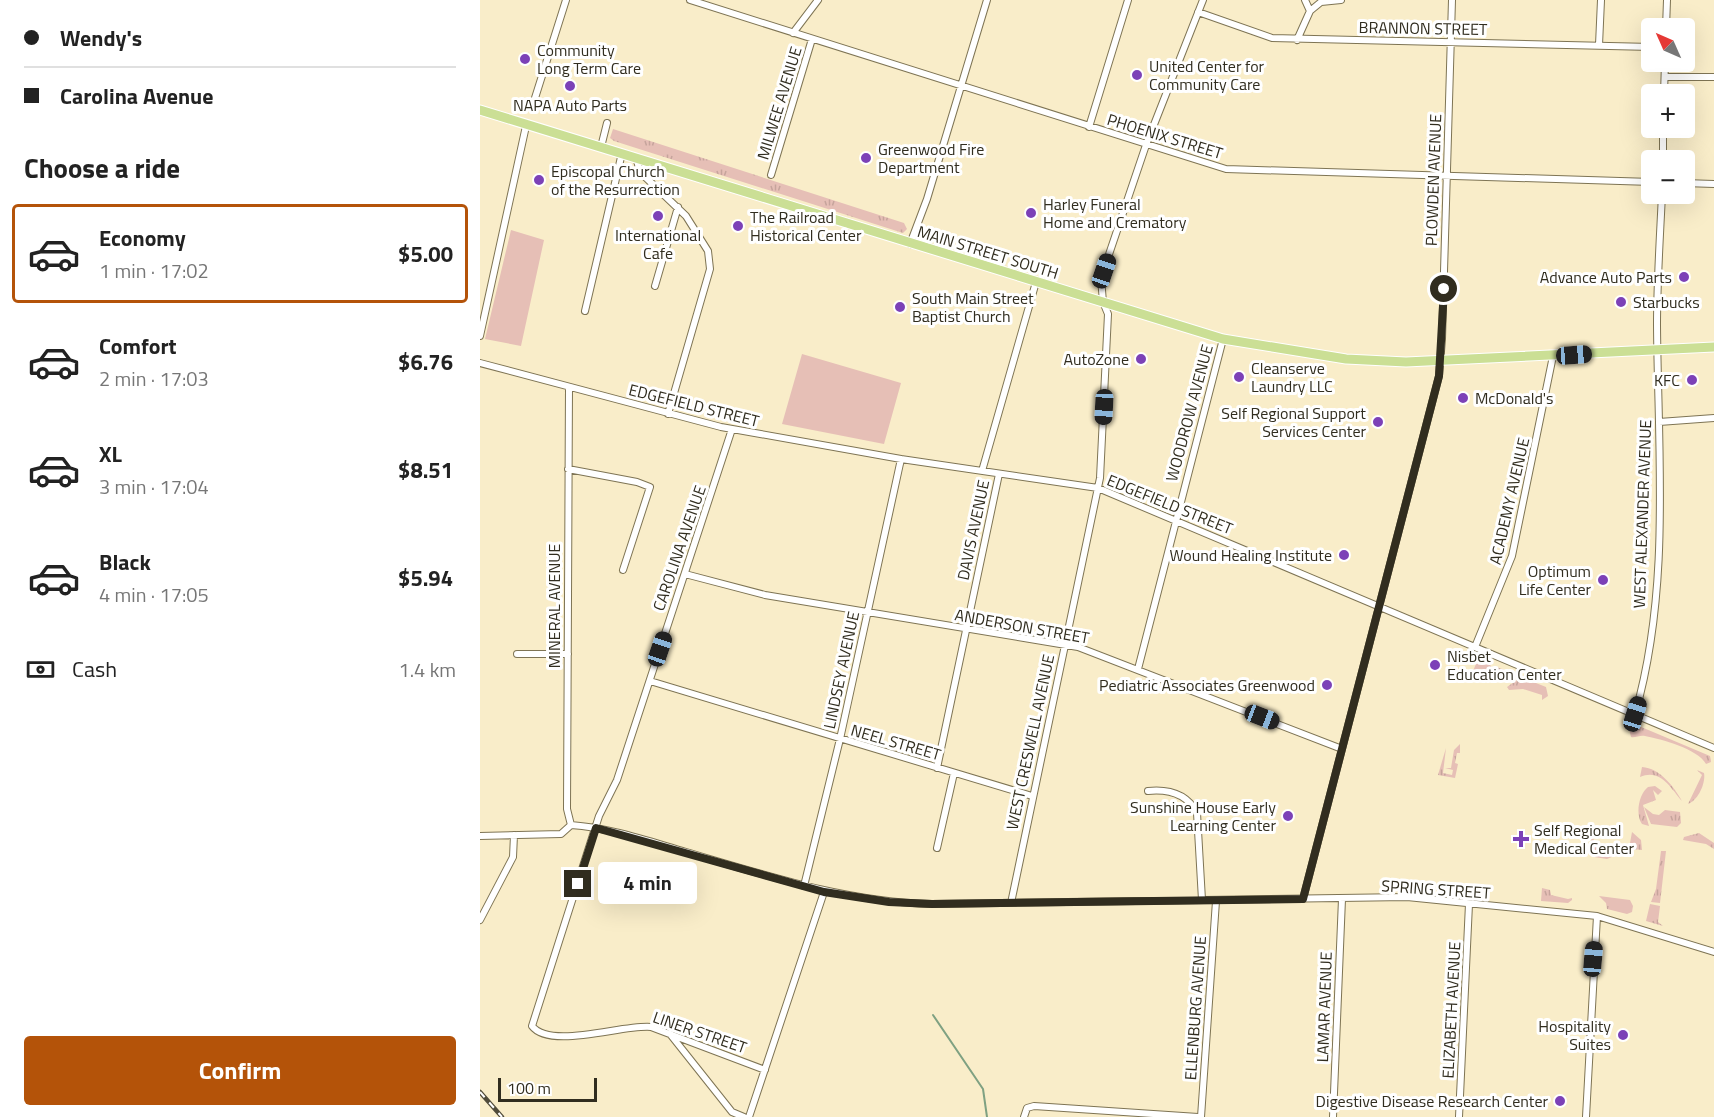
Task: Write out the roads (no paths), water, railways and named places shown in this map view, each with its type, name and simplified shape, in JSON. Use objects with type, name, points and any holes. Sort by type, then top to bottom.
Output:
[{"type":"main road","name":"MAIN STREET SOUTH","points":[[480,110],[1223,339],[1346,358],[1440,362],[1714,347]]},
{"type":"street","points":[[535,98],[566,0]]},
{"type":"street","name":"PHOENIX STREET","points":[[690,0],[1146,145],[1236,171],[1641,183]]},
{"type":"street","name":"MILWEE AVENUE","points":[[793,33],[818,0]]},
{"type":"street","points":[[910,243],[927,199],[987,0]]},
{"type":"street","points":[[1089,127],[1128,0]]},
{"type":"street","name":"WEST CRESWELL AVENUE","points":[[1011,903],[1098,488],[1108,314],[1103,303],[1101,278],[1146,145],[1203,0]]},
{"type":"street","points":[[1305,0],[1310,11]]},
{"type":"street","points":[[1297,40],[1310,11],[1321,2],[1341,0]]},
{"type":"street","name":"PLOWDEN AVENUE","points":[[1303,899],[1380,606],[1440,362],[1452,0]]},
{"type":"street","points":[[1599,45],[1601,0]]},
{"type":"street","points":[[1666,18],[1667,0]]},
{"type":"street","name":"BRANNON STREET","points":[[1198,12],[1257,35],[1297,40],[1641,47]]},
{"type":"street","name":"MILWEE AVENUE","points":[[771,175],[812,39]]},
{"type":"street","points":[[1665,72],[1665,84]]},
{"type":"street","points":[[1665,77],[1714,76]]},
{"type":"street","points":[[601,147],[607,123]]},
{"type":"street","points":[[480,336],[526,126]]},
{"type":"street","points":[[585,311],[622,153]]},
{"type":"street","points":[[636,157],[640,172],[678,207],[708,251],[710,264],[668,414]]},
{"type":"street","points":[[1695,183],[1714,184]]},
{"type":"street","name":"WEST ALEXANDER AVENUE","points":[[1635,714],[1648,661],[1655,592],[1662,204]]},
{"type":"street","points":[[655,286],[678,207]]},
{"type":"street","name":"DAVIS AVENUE","points":[[982,471],[1036,282]]},
{"type":"street","name":"WOODROW AVENUE","points":[[1138,669],[1223,339]]},
{"type":"street","name":"ACADEMY AVENUE","points":[[1476,647],[1512,556],[1553,356]]},
{"type":"street","name":"EDGEFIELD STREET","points":[[480,363],[732,429],[901,459],[1098,488],[1714,748]]},
{"type":"street","name":"MINERAL AVENUE","points":[[569,387],[567,809],[571,825]]},
{"type":"street","points":[[1659,422],[1714,418]]},
{"type":"street","name":"CAROLINA AVENUE","points":[[533,1015],[602,809],[617,780],[732,429]]},
{"type":"street","name":"LINDSEY AVENUE","points":[[804,886],[840,739],[901,459]]},
{"type":"street","points":[[568,470],[636,482],[650,487],[623,570]]},
{"type":"street","name":"DAVIS AVENUE","points":[[937,768],[999,474]]},
{"type":"street","name":"ANDERSON STREET","points":[[685,574],[765,595],[1085,649],[1342,749]]},
{"type":"street","points":[[518,654],[567,654]]},
{"type":"street","name":"NEEL STREET","points":[[650,681],[1032,795]]},
{"type":"street","points":[[937,848],[954,773]]},
{"type":"street","points":[[1148,791],[1176,794],[1196,809],[1199,820],[1202,900]]},
{"type":"street","name":"SPRING STREET","points":[[480,836],[561,834],[571,825],[596,828],[824,892],[906,903],[1407,897],[1597,916],[1714,952]]},
{"type":"street","points":[[480,920],[513,857],[514,836]]},
{"type":"street","points":[[749,1117],[824,892]]},
{"type":"street","name":"LAMAR AVENUE","points":[[1334,1117],[1342,899]]},
{"type":"street","name":"ELLENBURG AVENUE","points":[[1199,1117],[1216,901]]},
{"type":"street","name":"ELIZABETH AVENUE","points":[[1459,1117],[1469,904]]},
{"type":"street","points":[[1586,1117],[1597,916]]},
{"type":"street","name":"LINER STREET","points":[[533,1015],[534,1030],[551,1034],[589,1034],[641,1026],[670,1034],[765,1070]]},
{"type":"street","points":[[670,1034],[732,1112],[744,1117]]},
{"type":"street","points":[[1025,1114],[1029,1106],[1034,1106],[1199,1117]]},
{"type":"waterway","points":[[933,1015],[983,1089],[987,1117]]},
{"type":"railway","points":[[480,1092],[502,1117]]},
{"type":"place","name":"Community Long Term Care","points":[[525,59]]},
{"type":"place","name":"United Center for Community Care","points":[[1137,75]]},
{"type":"place","name":"NAPA Auto Parts","points":[[570,86]]},
{"type":"place","name":"Greenwood Fire Department","points":[[866,158]]},
{"type":"place","name":"Episcopal Church of the Resurrection","points":[[539,180]]},
{"type":"place","name":"Harley Funeral Home and Crematory","points":[[1031,213]]},
{"type":"place","name":"International Cafe","points":[[658,216]]},
{"type":"place","name":"The Railroad Historical Center","points":[[738,226]]},
{"type":"place","name":"Advance Auto Parts","points":[[1684,277]]},
{"type":"place","name":"Starbucks","points":[[1621,302]]},
{"type":"place","name":"South Main Street Baptist Church","points":[[900,307]]},
{"type":"place","name":"AutoZone","points":[[1141,359]]},
{"type":"place","name":"Cleanserve Laundry LLC","points":[[1239,377]]},
{"type":"place","name":"KFC","points":[[1692,380]]},
{"type":"place","name":"McDonald's","points":[[1463,398]]},
{"type":"place","name":"Self Regional Support Services Center","points":[[1378,422]]},
{"type":"place","name":"Wound Healing Institute","points":[[1344,555]]},
{"type":"place","name":"Optimum Life Center","points":[[1603,580]]},
{"type":"place","name":"Nisbet Education Center","points":[[1435,665]]},
{"type":"place","name":"Pediatric Associates Greenwood","points":[[1327,685]]},
{"type":"place","name":"Sunshine House Early Learning Center","points":[[1288,816]]},
{"type":"place","name":"Self Regional Medical Center","points":[[1521,839]]},
{"type":"place","name":"Hospitality Suites","points":[[1623,1035]]},
{"type":"place","name":"Digestive Disease Research Center","points":[[1560,1101]]}]
